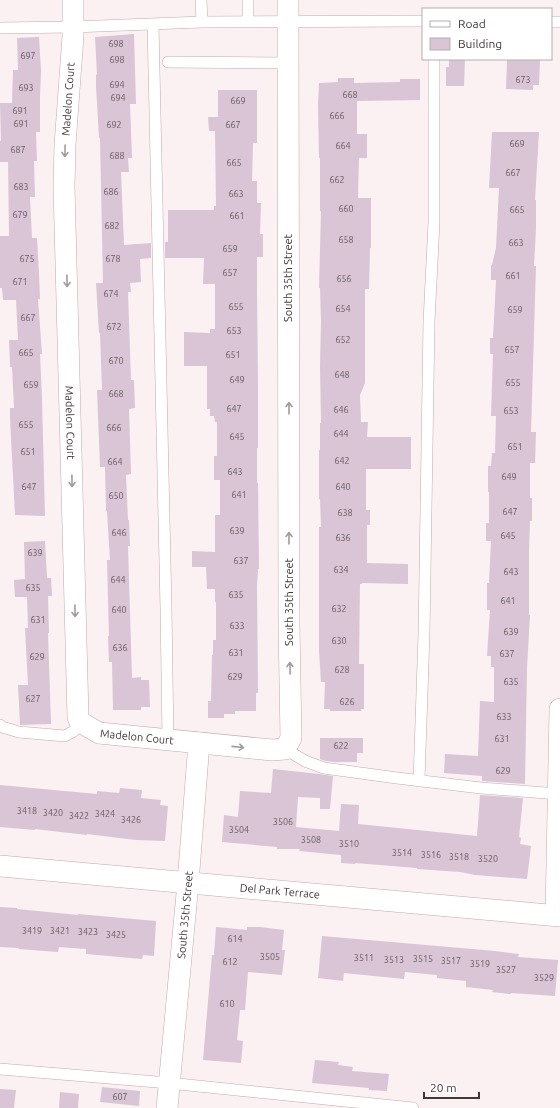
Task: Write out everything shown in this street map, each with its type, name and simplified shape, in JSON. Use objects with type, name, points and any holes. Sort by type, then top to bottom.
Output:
[{"type":"street","name":"Madelon Court","points":[[73,0],[73,27],[65,145],[64,187],[78,717],[80,722],[99,733],[199,743]]},
{"type":"street","name":"South 35th Street","points":[[285,749],[291,738],[289,618],[288,0]]},
{"type":"street","points":[[558,916],[560,709]]},
{"type":"street","name":"South 35th Street","points":[[167,1108],[188,883],[199,743]]},
{"type":"street","points":[[199,743],[272,750],[285,749]]},
{"type":"street","name":"Del Park Terrace","points":[[0,866],[558,916]]},
{"type":"lane","points":[[201,0],[202,22]]},
{"type":"lane","points":[[248,0],[248,21]]},
{"type":"lane","points":[[0,28],[248,21],[422,21]]},
{"type":"lane","points":[[152,24],[168,740]]},
{"type":"lane","points":[[419,781],[424,626],[429,322],[434,222],[434,60]]},
{"type":"lane","points":[[168,62],[288,63]]},
{"type":"lane","points":[[0,725],[19,732],[65,736],[74,731],[80,722]]},
{"type":"lane","points":[[285,749],[305,761],[324,768],[481,788],[558,794]]},
{"type":"lane","points":[[0,1069],[169,1083],[413,1108]]},
{"type":"building","points":[[134,34],[136,104],[130,104],[132,158],[128,158],[129,172],[121,172],[124,245],[151,243],[151,258],[140,259],[141,282],[130,283],[131,292],[128,292],[131,380],[134,380],[135,408],[129,409],[131,474],[126,475],[130,546],[128,546],[132,678],[141,677],[141,680],[149,680],[150,707],[141,707],[141,710],[113,710],[112,662],[109,662],[108,636],[107,560],[110,560],[106,511],[105,467],[100,467],[97,390],[102,390],[96,283],[103,283],[100,138],[96,86],[97,74],[95,37]]},
{"type":"building","points":[[39,37],[41,71],[40,132],[36,132],[37,161],[34,161],[35,197],[30,197],[32,238],[37,238],[39,274],[40,299],[38,299],[42,354],[40,354],[45,516],[15,515],[10,418],[10,408],[14,408],[9,340],[18,340],[16,300],[3,300],[2,288],[0,288],[0,236],[9,236],[8,162],[0,162],[0,103],[12,103],[13,70],[18,70],[17,38]]},
{"type":"building","points":[[449,60],[465,60],[464,86],[446,86],[446,67],[449,67]]},
{"type":"building","points":[[507,60],[540,60],[539,85],[533,85],[533,90],[506,89]]},
{"type":"building","points":[[338,78],[354,78],[354,83],[400,82],[400,79],[420,79],[420,100],[357,101],[357,134],[367,134],[367,158],[359,158],[358,198],[371,198],[369,289],[365,289],[365,383],[360,395],[361,422],[368,422],[367,437],[411,437],[411,469],[366,469],[366,510],[370,510],[370,525],[367,525],[367,563],[408,564],[408,584],[360,584],[359,664],[364,664],[364,709],[361,709],[361,711],[330,711],[330,709],[324,709],[325,682],[321,682],[319,651],[319,527],[321,527],[319,499],[319,450],[321,423],[321,321],[319,288],[321,211],[318,105],[319,83],[338,82]]},
{"type":"building","points":[[218,90],[257,90],[257,143],[253,143],[252,181],[257,181],[257,203],[261,203],[260,234],[263,234],[263,257],[257,257],[257,483],[259,569],[257,586],[258,693],[256,693],[256,711],[235,711],[235,714],[224,714],[224,718],[208,718],[208,701],[211,701],[213,640],[216,640],[215,589],[207,589],[206,567],[192,567],[192,551],[215,552],[215,515],[220,515],[220,480],[214,480],[214,456],[217,456],[217,422],[215,422],[214,416],[210,416],[210,409],[207,409],[207,366],[184,366],[184,332],[210,333],[210,329],[215,329],[215,284],[203,284],[204,258],[165,258],[165,242],[168,242],[168,210],[214,210],[214,206],[216,206],[215,131],[209,131],[208,117],[218,117]]},
{"type":"building","points":[[492,132],[539,132],[535,200],[536,229],[534,266],[536,266],[531,432],[536,432],[535,463],[530,463],[530,498],[532,498],[532,521],[530,521],[529,551],[530,615],[527,668],[525,784],[482,781],[482,776],[444,773],[445,754],[478,756],[480,701],[494,702],[494,667],[491,667],[491,656],[487,656],[490,610],[487,610],[487,583],[489,583],[491,541],[486,541],[486,523],[489,523],[488,466],[491,466],[492,453],[495,453],[496,416],[491,416],[493,354],[490,354],[490,338],[493,338],[496,280],[491,280],[491,265],[496,248],[499,188],[489,188]]},
{"type":"building","points":[[45,541],[47,578],[51,578],[52,596],[48,596],[51,724],[20,725],[18,685],[28,685],[25,628],[28,628],[27,597],[15,597],[14,580],[25,579],[24,542]]},
{"type":"building","points":[[320,738],[363,738],[363,753],[357,753],[357,762],[335,762],[320,759]]},
{"type":"building","points":[[273,769],[333,776],[330,809],[320,809],[320,798],[298,797],[296,827],[339,831],[341,804],[359,805],[358,824],[477,836],[480,795],[523,798],[519,837],[521,838],[520,844],[531,846],[527,879],[417,868],[341,863],[341,855],[299,851],[300,849],[277,849],[277,847],[222,842],[224,815],[238,817],[240,791],[271,793]]},
{"type":"building","points":[[0,785],[97,794],[97,791],[119,793],[120,788],[142,790],[141,798],[161,800],[160,805],[168,806],[165,841],[136,840],[35,829],[0,827]]},
{"type":"building","points":[[0,907],[156,921],[154,956],[143,955],[142,959],[86,954],[86,949],[59,947],[58,952],[0,947]]},
{"type":"building","points":[[216,927],[247,930],[247,927],[260,927],[284,930],[282,950],[285,950],[282,975],[248,972],[245,1010],[240,1010],[237,1040],[243,1041],[241,1063],[203,1060],[212,955],[214,955]]},
{"type":"building","points":[[322,936],[495,951],[519,954],[518,957],[558,960],[555,996],[492,992],[493,990],[466,987],[466,981],[437,978],[437,975],[405,972],[404,979],[344,973],[343,981],[318,978]]},
{"type":"building","points":[[315,1060],[339,1062],[338,1065],[353,1067],[352,1071],[389,1074],[387,1091],[312,1083]]},
{"type":"building","points":[[102,1087],[140,1091],[139,1106],[100,1102]]},
{"type":"building","points":[[0,1089],[16,1090],[14,1108],[0,1108]]},
{"type":"building","points":[[60,1092],[79,1094],[78,1108],[59,1108]]}]
